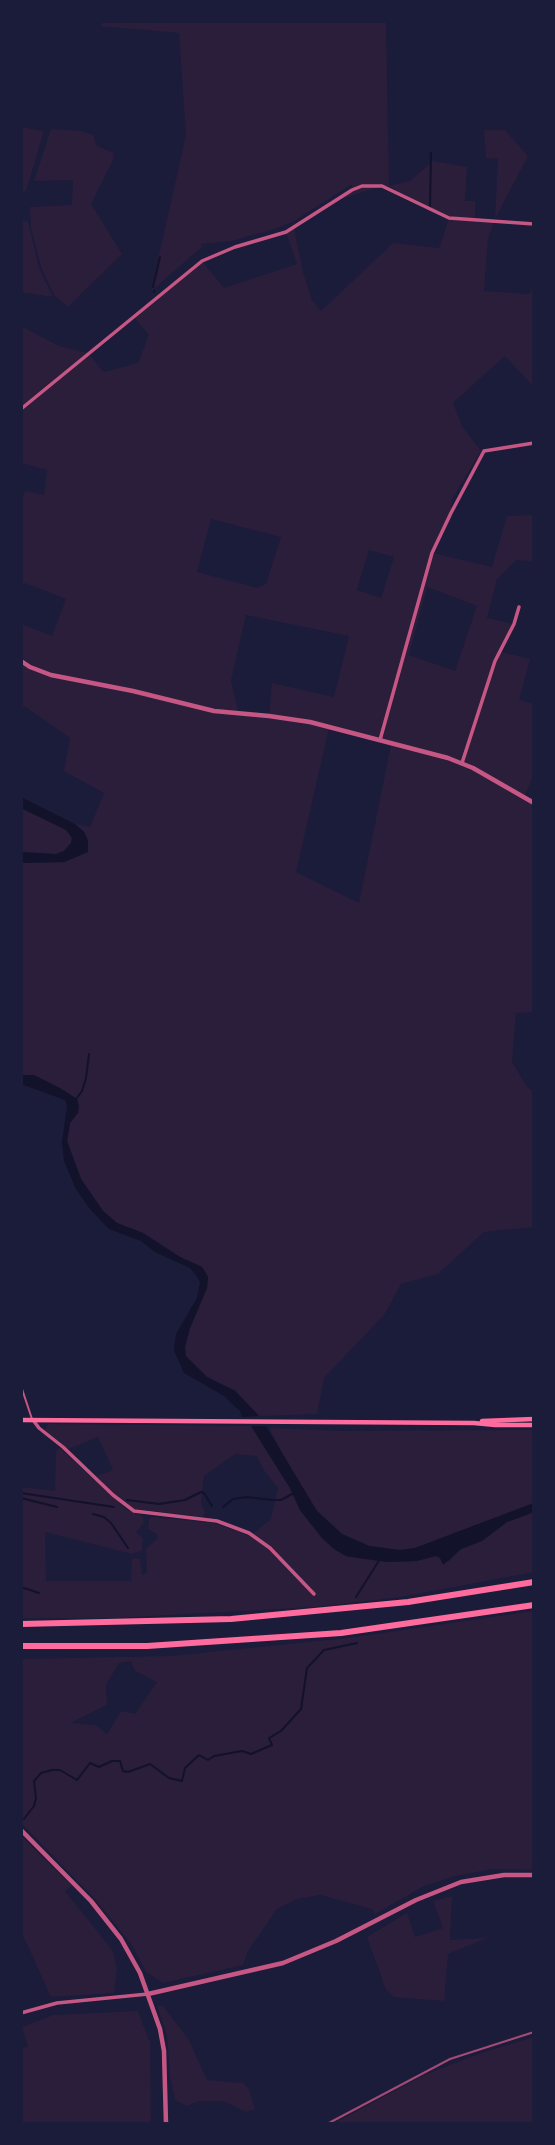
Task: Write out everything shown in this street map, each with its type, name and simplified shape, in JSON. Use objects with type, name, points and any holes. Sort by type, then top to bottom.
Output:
[{"type":"highway","points":[[21,1624],[231,1619],[408,1602],[534,1582]]},
{"type":"highway","points":[[21,1646],[146,1646],[314,1635],[410,1625],[534,1605]]},
{"type":"main road","points":[[474,1423],[534,1419]]},
{"type":"main road","points":[[21,1420],[534,1425]]},
{"type":"street","points":[[21,409],[202,261],[235,247],[286,232],[362,186],[382,186],[449,218],[534,225]]},
{"type":"street","points":[[380,742],[432,553],[451,513],[484,452],[534,443]]},
{"type":"street","points":[[462,762],[495,661],[514,624],[519,607]]},
{"type":"street","points":[[21,661],[51,675],[196,707],[310,722],[462,762],[534,803]]},
{"type":"street","points":[[33,1420],[113,1495],[134,1511],[217,1521],[248,1532],[270,1548],[314,1594]]},
{"type":"street","points":[[21,1830],[79,1888],[109,1923],[128,1952],[148,1994],[164,2051],[166,2124]]},
{"type":"street","points":[[21,2013],[57,2003],[148,1994],[283,1963],[336,1941],[416,1900],[461,1882],[504,1875],[534,1875]]},
{"type":"lane","points":[[21,1386],[33,1420]]},
{"type":"shaded area","points":[[104,21],[386,21],[389,186],[335,201],[352,190],[352,184],[294,221],[275,229],[231,241],[201,244],[202,247],[151,291],[186,135],[179,33],[100,26]]},
{"type":"shaded area","points":[[21,127],[44,131],[26,191],[21,191]]},
{"type":"shaded area","points":[[51,129],[81,131],[93,135],[97,146],[114,153],[91,204],[122,254],[68,307],[54,295],[41,267],[31,228],[30,207],[72,205],[73,180],[34,181]]},
{"type":"shaded area","points":[[484,130],[505,130],[528,156],[495,219],[498,159],[486,158]]},
{"type":"shaded area","points":[[433,161],[467,167],[465,201],[475,201],[475,220],[494,222],[488,238],[484,291],[530,294],[534,278],[534,387],[505,356],[453,403],[462,426],[481,451],[452,499],[451,513],[433,553],[492,567],[507,516],[534,515],[534,562],[516,560],[497,579],[487,618],[514,624],[501,652],[530,659],[519,700],[534,704],[534,775],[525,795],[462,762],[534,803],[534,1012],[516,1013],[512,1062],[527,1087],[534,1091],[534,1227],[484,1232],[438,1274],[401,1284],[384,1315],[324,1378],[317,1414],[259,1416],[236,1391],[207,1377],[186,1356],[185,1347],[190,1328],[207,1288],[208,1277],[202,1267],[180,1257],[143,1233],[117,1223],[103,1211],[81,1179],[67,1141],[70,1123],[75,1116],[71,1095],[34,1075],[21,1075],[21,863],[64,862],[88,852],[88,841],[84,832],[75,824],[90,827],[104,793],[64,771],[70,738],[24,706],[21,713],[21,624],[52,636],[66,599],[25,583],[21,590],[21,502],[25,491],[44,495],[47,470],[21,463],[21,326],[59,346],[88,353],[104,372],[138,363],[149,335],[133,316],[202,261],[224,288],[297,264],[286,232],[294,228],[312,300],[321,311],[393,243],[439,248],[449,219],[430,211],[389,186],[410,181]],"holes":[[[211,519],[281,537],[266,584],[257,588],[197,572]],[[369,550],[394,557],[381,598],[357,590]],[[427,587],[477,606],[455,671],[409,655]],[[246,615],[349,636],[334,697],[272,683],[269,716],[239,714],[231,681]],[[329,728],[391,745],[359,903],[296,872]]]},
{"type":"shaded area","points":[[21,221],[28,221],[39,268],[53,297],[21,292]]},
{"type":"shaded area","points":[[21,797],[75,824],[84,832],[88,841],[88,852],[64,862],[21,863],[21,852],[56,854],[64,851],[72,838],[66,830],[21,808]]},
{"type":"shaded area","points":[[21,808],[66,829],[72,837],[71,843],[64,851],[55,854],[21,852]]},
{"type":"shaded area","points":[[21,1075],[34,1075],[77,1099],[78,1113],[70,1123],[67,1141],[81,1179],[103,1211],[117,1223],[143,1233],[180,1257],[202,1267],[208,1277],[207,1288],[190,1328],[185,1347],[186,1356],[207,1377],[235,1391],[259,1416],[242,1417],[240,1411],[224,1396],[184,1373],[174,1350],[176,1334],[197,1298],[200,1282],[190,1268],[155,1252],[141,1241],[109,1229],[90,1209],[76,1189],[64,1161],[62,1143],[67,1106],[65,1100],[21,1084]]},
{"type":"shaded area","points":[[48,1424],[251,1426],[290,1488],[300,1510],[322,1538],[346,1556],[407,1562],[435,1556],[448,1562],[461,1549],[482,1541],[507,1522],[534,1512],[534,1572],[401,1597],[315,1607],[116,1618],[21,1618],[21,1487],[55,1491],[56,1451],[60,1448],[127,1510],[143,1516],[144,1523],[136,1532],[143,1538],[142,1551],[132,1554],[45,1532],[46,1581],[131,1581],[132,1558],[140,1559],[142,1575],[147,1573],[146,1549],[158,1538],[157,1534],[148,1529],[149,1519],[152,1517],[214,1523],[250,1536],[271,1519],[278,1488],[263,1469],[257,1456],[235,1454],[204,1476],[201,1503],[205,1512],[203,1517],[135,1509],[97,1476],[113,1470],[98,1437],[68,1449],[45,1430]]},
{"type":"shaded area","points":[[251,1426],[266,1426],[317,1511],[342,1534],[369,1546],[400,1550],[415,1548],[534,1503],[534,1512],[507,1522],[482,1541],[461,1549],[443,1565],[436,1556],[417,1561],[387,1562],[346,1556],[322,1538],[300,1510],[290,1488]]},
{"type":"shaded area","points":[[271,1428],[343,1431],[534,1430],[534,1503],[415,1548],[400,1550],[370,1546],[342,1534],[317,1511],[292,1471]]},
{"type":"shaded area","points":[[534,1611],[534,1870],[493,1869],[455,1876],[424,1886],[375,1914],[372,1909],[320,1895],[297,1899],[277,1909],[248,1951],[243,1965],[163,1983],[146,1972],[132,1945],[95,1899],[21,1823],[21,1659],[171,1656],[348,1638]],"holes":[[[131,1661],[135,1671],[157,1682],[135,1714],[121,1711],[107,1734],[95,1725],[71,1723],[107,1705],[106,1685],[119,1663]]]},
{"type":"shaded area","points":[[21,1836],[72,1886],[65,1891],[113,1951],[117,1969],[114,1993],[51,1997],[21,1931]]},
{"type":"shaded area","points":[[452,1896],[450,1940],[487,1938],[448,1954],[444,2001],[394,1997],[386,1990],[367,1937],[407,1913],[415,1937],[443,1928],[433,1901]]},
{"type":"shaded area","points":[[157,2006],[163,2006],[189,2040],[207,2080],[243,2083],[249,2089],[255,2109],[246,2112],[223,2101],[199,2101],[187,2106],[175,2100],[167,2035]]},
{"type":"shaded area","points":[[138,2011],[150,2043],[151,2124],[21,2124],[21,2049],[28,2046],[22,2027],[53,2015]]},
{"type":"shaded area","points":[[534,2037],[534,2124],[333,2124],[424,2075],[484,2052]]},
{"type":"waterway","points":[[430,206],[431,153]]},
{"type":"waterway","points":[[153,287],[160,257]]},
{"type":"waterway","points":[[76,1099],[86,1078],[89,1054]]},
{"type":"waterway","points":[[127,1500],[159,1504],[185,1500],[201,1492],[212,1506]]},
{"type":"waterway","points":[[21,1493],[114,1507]]},
{"type":"waterway","points":[[223,1507],[233,1499],[247,1497],[281,1500],[294,1493]]},
{"type":"waterway","points":[[21,1498],[57,1507]]},
{"type":"waterway","points":[[93,1514],[104,1517],[111,1523],[128,1548]]},
{"type":"waterway","points":[[356,1597],[380,1559]]},
{"type":"waterway","points":[[21,1587],[39,1593]]},
{"type":"waterway","points":[[24,1819],[34,1806],[34,1781],[41,1773],[60,1770],[77,1780],[90,1763],[99,1767],[112,1761],[120,1761],[123,1771],[128,1772],[150,1764],[169,1778],[182,1781],[185,1768],[199,1755],[208,1760],[214,1756],[242,1751],[251,1754],[272,1745],[269,1738],[281,1731],[301,1709],[307,1668],[324,1650],[357,1643]]},
{"type":"railway","points":[[327,2124],[450,2059],[534,2032]]}]
